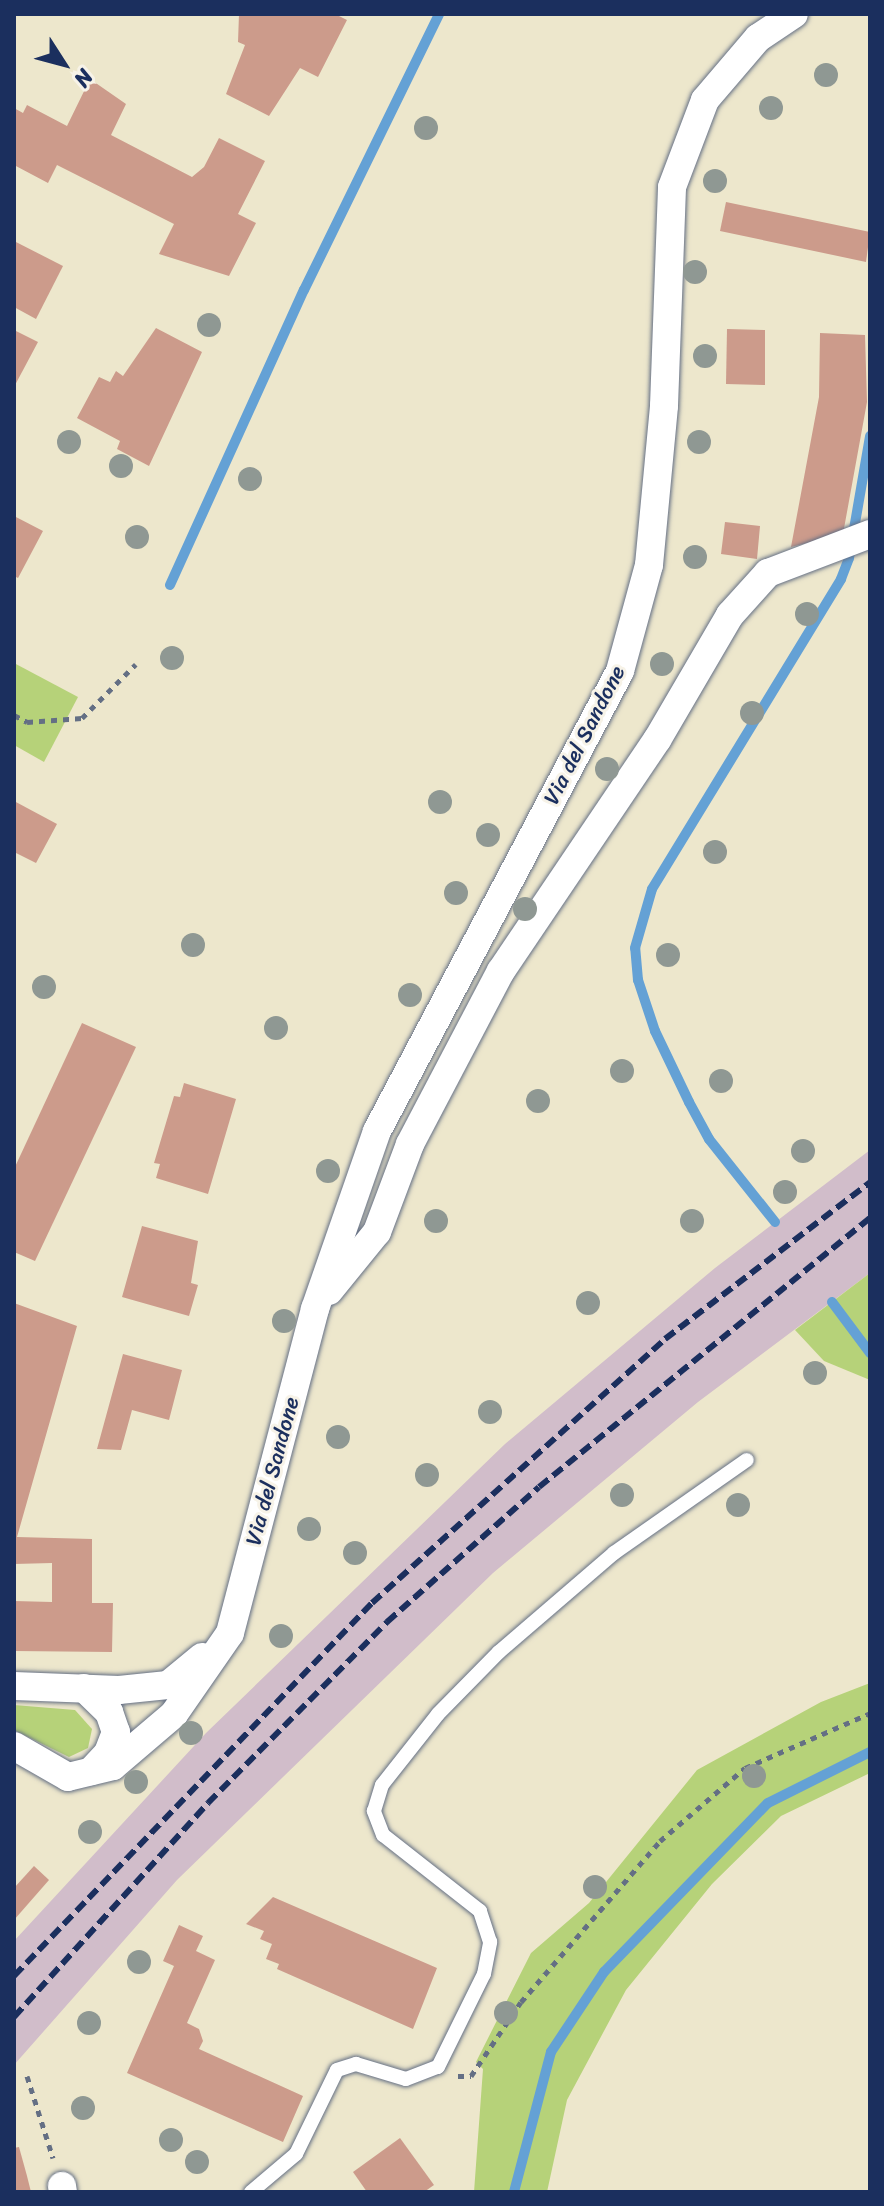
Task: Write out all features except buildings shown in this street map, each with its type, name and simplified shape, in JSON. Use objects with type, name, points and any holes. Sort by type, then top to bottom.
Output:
[{"type":"street","name":"Via del Sandone","points":[[91,1771],[113,1766],[174,1714],[230,1633],[315,1309],[377,1131],[620,671],[649,565],[664,406],[672,187],[705,100],[758,38],[794,14]]},
{"type":"street","name":"Via del Sandone","points":[[315,1309],[377,1232],[410,1144],[501,971],[657,740],[730,615],[768,573],[868,534]]},
{"type":"street","points":[[14,1686],[84,1688],[168,1685],[230,1633]]},
{"type":"street","points":[[14,1746],[68,1777],[91,1771],[108,1753],[116,1732],[109,1712],[84,1688]]},
{"type":"lane","points":[[251,2192],[296,2154],[337,2070],[356,2064],[395,2077],[422,2076],[446,2055],[490,1957],[488,1926],[468,1898],[383,1835],[374,1811],[382,1785],[438,1714],[499,1652],[614,1553],[747,1460]]},
{"type":"path","points":[[14,715],[27,722],[82,718],[136,664]]},
{"type":"path","points":[[422,2076],[471,2076],[521,2002],[660,1841],[745,1768],[870,1713]]},
{"type":"path","points":[[27,2076],[62,2189]]},
{"type":"shaded area","points":[[870,1150],[870,1273],[698,1402],[493,1573],[177,1880],[14,2065],[14,1941],[206,1733],[505,1444],[715,1268]]},
{"type":"green space","points":[[14,663],[78,697],[44,762],[14,745]]},
{"type":"green space","points":[[870,1273],[870,1380],[824,1361],[795,1330]]},
{"type":"green space","points":[[870,1683],[870,1773],[781,1816],[712,1884],[626,1990],[567,2100],[547,2192],[474,2192],[483,2069],[476,2062],[531,1953],[589,1903],[697,1770],[821,1702]]},
{"type":"green space","points":[[14,1705],[75,1710],[92,1729],[88,1748],[69,1757],[14,1730]]},
{"type":"waterway","points":[[170,585],[304,290],[439,14]]},
{"type":"waterway","points":[[775,1222],[709,1139],[689,1102],[655,1031],[638,980],[635,948],[652,889],[841,579],[849,558],[870,436]]},
{"type":"waterway","points":[[832,1302],[870,1353]]},
{"type":"waterway","points":[[514,2192],[551,2052],[604,1972],[768,1803],[870,1752]]},
{"type":"railway","points":[[14,1976],[372,1603],[665,1339],[870,1182]]},
{"type":"railway","points":[[14,2017],[208,1803],[387,1622],[539,1487],[870,1218]]}]
